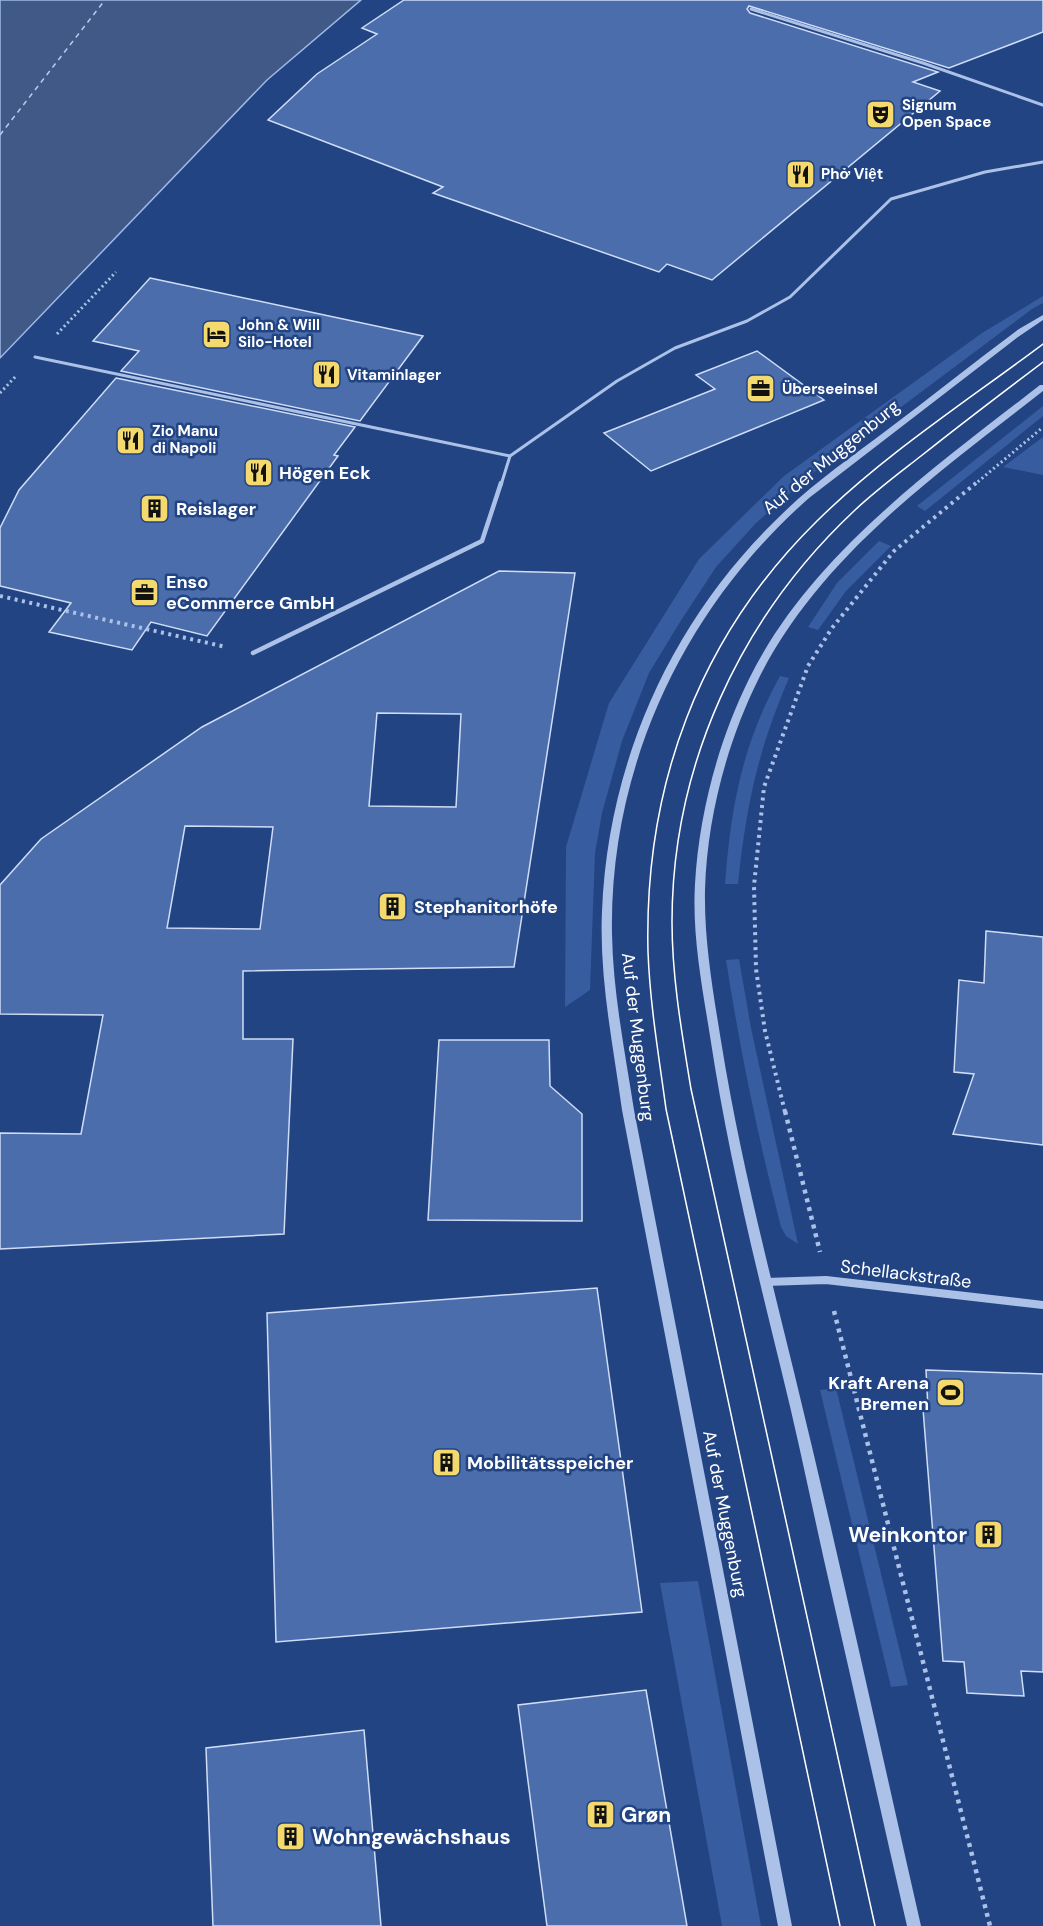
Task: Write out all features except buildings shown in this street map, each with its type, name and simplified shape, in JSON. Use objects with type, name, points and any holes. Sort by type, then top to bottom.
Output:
[{"type":"street","name":"Auf der Muggenburg","points":[[785,1926],[628,1110],[610,981],[607,912],[612,848],[623,786],[641,729],[664,675],[716,591],[775,525],[819,486],[1043,316]]},
{"type":"street","points":[[914,1926],[725,1101],[701,935],[700,886],[706,826],[741,705],[769,650],[790,617],[845,553],[886,513],[939,468],[1043,387]]},
{"type":"street","name":"Schellackstraße","points":[[765,1282],[826,1280],[1043,1305]]},
{"type":"lane","points":[[751,9],[923,63],[1043,105]]},
{"type":"lane","points":[[253,653],[482,541],[510,456],[617,381],[675,348],[747,321],[790,297],[891,200],[985,172],[1043,162]]},
{"type":"lane","points":[[35,357],[510,456]]},
{"type":"path","points":[[990,1926],[765,1031],[756,969],[754,886],[764,787],[808,666],[832,628],[894,551],[1043,428]]},
{"type":"path","points":[[0,596],[253,653]]},
{"type":"shaded area","points":[[0,0],[361,0],[267,80],[0,358]]},
{"type":"shaded area","points":[[1043,296],[1043,303],[813,473],[756,523],[716,567],[649,673],[622,741],[602,813],[595,853],[590,990],[565,1007],[566,847],[609,703],[699,559],[784,476],[982,333]]},
{"type":"shaded area","points":[[1043,406],[1043,416],[925,511],[917,506]]},
{"type":"shaded area","points":[[1043,437],[1043,475],[1003,467]]},
{"type":"shaded area","points":[[879,541],[891,546],[846,591],[818,630],[808,627],[837,583]]},
{"type":"shaded area","points":[[780,676],[789,678],[761,754],[749,804],[738,884],[725,884],[731,828],[740,777],[756,727]]},
{"type":"shaded area","points":[[739,959],[751,1028],[798,1244],[786,1236],[781,1227],[750,1094],[726,960]]},
{"type":"shaded area","points":[[836,1388],[908,1685],[891,1687],[820,1390]]},
{"type":"shaded area","points":[[698,1581],[761,1926],[722,1926],[660,1583]]},
{"type":"ferry route","points":[[0,135],[105,0]]},
{"type":"tram line","points":[[840,1926],[666,1109],[648,952],[649,891],[656,832],[668,774],[686,718],[710,665],[740,614],[775,566],[817,521],[870,473],[1043,344]]},
{"type":"tram line","points":[[875,1926],[691,1089],[674,964],[672,922],[675,864],[684,807],[700,752],[720,698],[746,647],[777,598],[813,553],[854,511],[951,432],[1043,362]]},
{"type":"place","name":"Signum Open Space","points":[[881,114]]},
{"type":"place","name":"Phở Việt","points":[[800,174]]},
{"type":"place","name":"John & Will Silo-Hotel","points":[[217,334]]},
{"type":"place","name":"Vitaminlager","points":[[326,375]]},
{"type":"place","name":"Überseeinsel","points":[[761,389]]},
{"type":"place","name":"Zio Manu di Napoli","points":[[131,440]]},
{"type":"place","name":"Högen Eck","points":[[258,473]]},
{"type":"place","name":"Reislager","points":[[155,509]]},
{"type":"place","name":"Enso eCommerce GmbH","points":[[145,592]]},
{"type":"place","name":"Stephanitorhöfe","points":[[393,907]]},
{"type":"place","name":"Kraft Arena Bremen","points":[[950,1393]]},
{"type":"place","name":"Mobilitätsspeicher","points":[[446,1463]]},
{"type":"place","name":"Weinkontor","points":[[988,1535]]},
{"type":"place","name":"Grøn","points":[[600,1815]]},
{"type":"place","name":"Wohngewächshaus","points":[[291,1837]]}]
